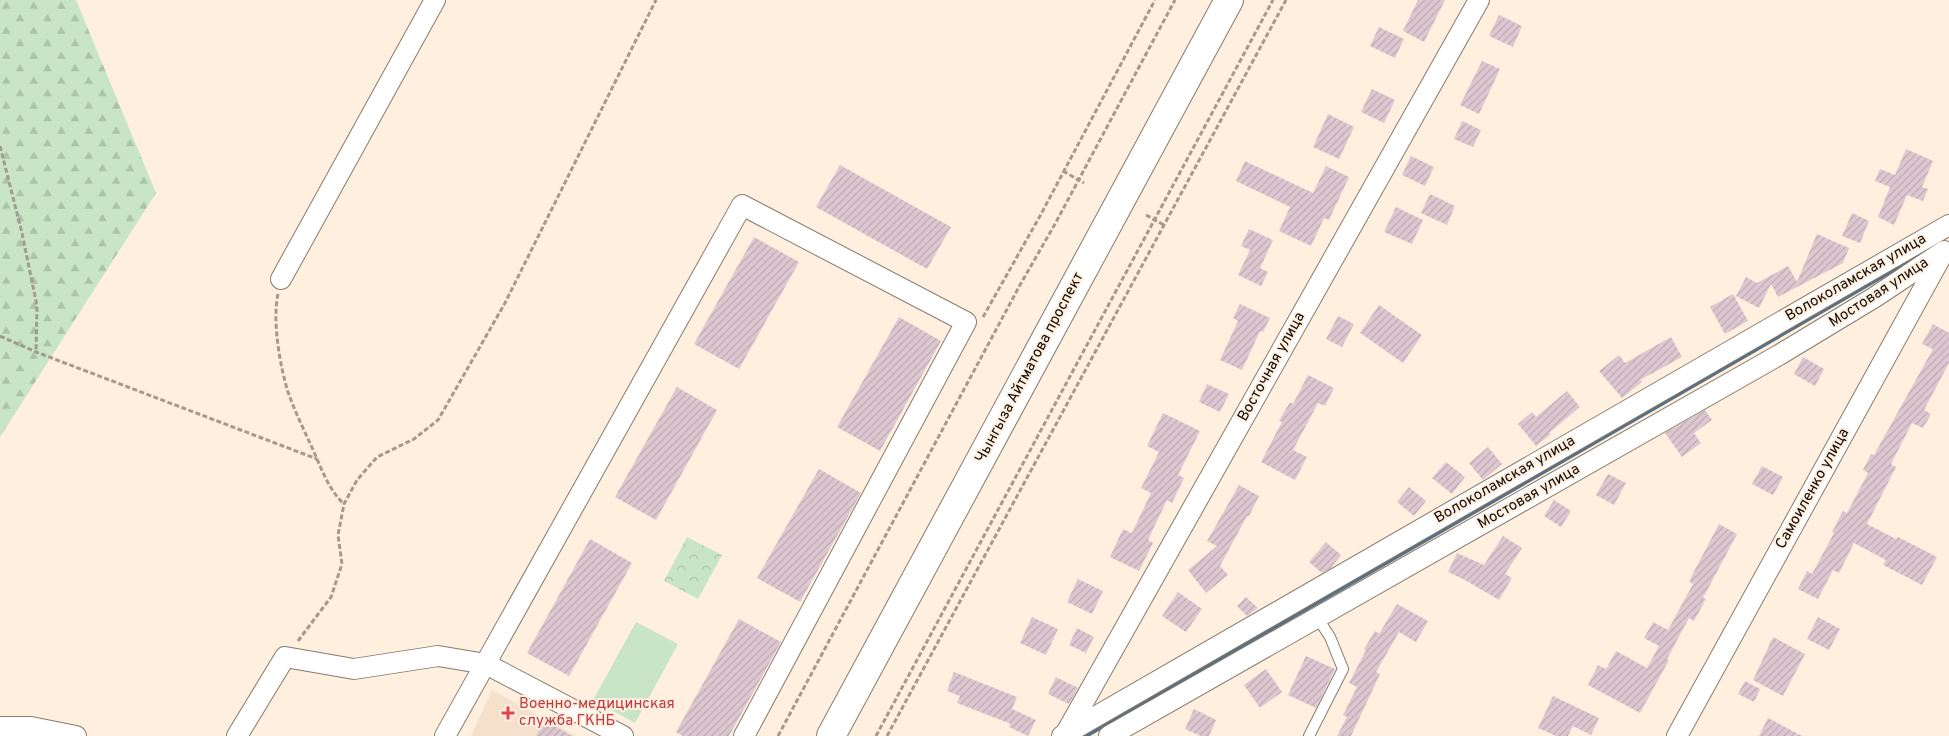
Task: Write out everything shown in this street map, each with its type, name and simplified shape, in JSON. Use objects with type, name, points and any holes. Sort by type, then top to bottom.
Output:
[{"type":"main road","name":"Чынгыза Айтматова проспект","points":[[831,736],[1228,0]]},
{"type":"street","points":[[281,279],[435,0]]},
{"type":"street","name":"Восточная улица","points":[[1064,735],[1478,0]]},
{"type":"street","points":[[445,736],[742,205],[966,322],[744,736]]},
{"type":"street","name":"Волоколамская улица","points":[[1064,735],[1949,225]]},
{"type":"street","name":"Мостовая улица","points":[[1110,736],[1779,355],[1876,297],[1947,246]]},
{"type":"street","name":"Самоиленко улица","points":[[1678,736],[1947,246]]},
{"type":"street","points":[[237,736],[285,657],[354,669],[438,656],[486,664],[623,736]]},
{"type":"street","points":[[0,727],[29,732],[76,736]]},
{"type":"lane","points":[[1309,736],[1343,668],[1330,637],[1317,617]]},
{"type":"path","points":[[285,657],[331,597],[342,564],[338,535],[344,504],[357,480],[377,457],[414,439],[438,420],[505,303],[656,0]]},
{"type":"path","points":[[778,736],[1175,0]]},
{"type":"path","points":[[876,736],[1273,0]]},
{"type":"path","points":[[887,736],[1286,0]]},
{"type":"path","points":[[0,146],[22,233],[37,306],[36,352]]},
{"type":"path","points":[[1064,171],[1084,182]]},
{"type":"path","points":[[1146,215],[1164,225]]},
{"type":"path","points":[[281,279],[275,308],[278,341],[288,392],[317,459],[336,496],[344,504]]},
{"type":"path","points":[[0,336],[36,352],[317,459]]},
{"type":"shaded area","name":"Военно-медицинская служба ГКНБ","points":[[492,690],[576,736],[471,736]]},
{"type":"green space","points":[[0,0],[76,0],[156,193],[0,437]]},
{"type":"green space","points":[[687,537],[722,555],[698,599],[664,581]]},
{"type":"green space","points":[[636,622],[678,644],[635,723],[593,700]]},
{"type":"building","points":[[1418,0],[1445,0],[1424,42],[1403,31]]},
{"type":"building","points":[[1499,15],[1522,26],[1513,47],[1489,36]]},
{"type":"building","points":[[1379,27],[1404,39],[1395,58],[1370,46]]},
{"type":"building","points":[[1482,61],[1500,69],[1479,114],[1460,105]]},
{"type":"building","points":[[1372,89],[1395,100],[1384,123],[1361,112]]},
{"type":"building","points":[[1328,114],[1354,127],[1339,159],[1313,147]]},
{"type":"building","points":[[1462,121],[1481,130],[1473,147],[1454,139]]},
{"type":"building","points":[[1906,149],[1933,161],[1922,187],[1928,189],[1923,201],[1907,195],[1894,225],[1878,217],[1890,187],[1875,181],[1880,169],[1895,175]]},
{"type":"building","points":[[1411,156],[1434,167],[1425,186],[1402,175]]},
{"type":"building","points":[[1245,161],[1313,193],[1326,166],[1349,177],[1329,220],[1324,218],[1311,246],[1279,231],[1290,207],[1236,181]]},
{"type":"building","points":[[840,165],[951,227],[927,269],[816,207]]},
{"type":"building","points":[[1430,194],[1455,206],[1447,225],[1421,213]]},
{"type":"building","points":[[1396,207],[1423,220],[1412,244],[1384,232]]},
{"type":"building","points":[[1852,213],[1869,221],[1860,243],[1842,236]]},
{"type":"building","points":[[1249,229],[1273,240],[1260,268],[1268,272],[1261,286],[1238,275],[1250,250],[1241,246]]},
{"type":"building","points":[[1817,234],[1849,248],[1843,263],[1778,297],[1771,284],[1759,308],[1736,296],[1746,277],[1757,283],[1788,266],[1797,282]]},
{"type":"building","points":[[754,237],[799,262],[739,369],[694,344]]},
{"type":"building","points":[[1733,294],[1748,321],[1725,334],[1710,307]]},
{"type":"building","points":[[1240,304],[1270,318],[1263,332],[1260,331],[1242,370],[1220,360],[1238,321],[1233,318]]},
{"type":"building","points":[[1379,305],[1422,335],[1403,363],[1360,333]]},
{"type":"building","points":[[1338,316],[1354,324],[1342,347],[1326,339]]},
{"type":"building","points":[[899,317],[941,341],[880,451],[837,427]]},
{"type":"building","points":[[1933,324],[1949,333],[1949,363],[1924,410],[1931,414],[1923,428],[1912,423],[1891,464],[1896,467],[1867,524],[1937,557],[1922,585],[1883,565],[1886,560],[1854,543],[1839,573],[1833,570],[1818,599],[1798,589],[1807,571],[1812,574],[1834,533],[1832,532],[1843,511],[1847,513],[1868,473],[1863,470],[1871,454],[1874,455],[1933,349],[1922,344]]},
{"type":"building","points":[[1671,337],[1682,357],[1640,380],[1642,382],[1622,398],[1599,371],[1619,355],[1625,363]]},
{"type":"building","points":[[1803,357],[1824,369],[1815,386],[1794,374]]},
{"type":"building","points":[[1308,375],[1334,388],[1325,406],[1318,403],[1293,450],[1307,457],[1295,480],[1261,462],[1282,422],[1279,421],[1290,402],[1293,404]]},
{"type":"building","points":[[1207,384],[1229,394],[1220,412],[1199,402]]},
{"type":"building","points":[[677,387],[717,410],[656,520],[615,497]]},
{"type":"building","points":[[1567,391],[1580,407],[1536,446],[1518,424],[1532,412],[1536,417]]},
{"type":"building","points":[[1705,410],[1712,420],[1694,433],[1701,443],[1682,457],[1665,433]]},
{"type":"building","points":[[1163,413],[1200,431],[1178,475],[1184,478],[1172,503],[1167,500],[1148,540],[1153,543],[1139,571],[1110,557],[1123,529],[1132,533],[1151,493],[1141,488],[1159,452],[1147,446]]},
{"type":"building","points":[[1488,447],[1502,464],[1483,480],[1469,463]]},
{"type":"building","points":[[1446,462],[1465,477],[1452,494],[1432,478]]},
{"type":"building","points":[[1762,466],[1783,477],[1773,495],[1752,484]]},
{"type":"building","points":[[819,469],[861,493],[800,602],[757,578]]},
{"type":"building","points":[[1608,474],[1626,483],[1614,505],[1596,495]]},
{"type":"building","points":[[1239,485],[1259,496],[1220,566],[1228,575],[1206,593],[1188,570],[1217,546],[1207,541]]},
{"type":"building","points":[[1409,487],[1426,501],[1414,516],[1397,502]]},
{"type":"building","points":[[1554,500],[1571,511],[1561,527],[1544,516]]},
{"type":"building","points":[[1719,524],[1737,534],[1703,598],[1706,599],[1694,621],[1689,618],[1640,713],[1588,685],[1598,665],[1606,669],[1616,651],[1647,668],[1659,646],[1644,638],[1653,622],[1668,630],[1693,584],[1689,581]]},
{"type":"building","points":[[1503,536],[1522,548],[1505,574],[1512,578],[1499,600],[1448,572],[1457,553],[1484,565]]},
{"type":"building","points":[[590,539],[632,563],[569,676],[527,653]]},
{"type":"building","points":[[1326,542],[1341,555],[1331,568],[1322,573],[1309,562]]},
{"type":"building","points":[[1078,579],[1103,591],[1092,614],[1067,602]]},
{"type":"building","points":[[1178,592],[1202,609],[1186,632],[1162,616]]},
{"type":"building","points":[[1246,597],[1258,608],[1247,616],[1237,606]]},
{"type":"building","points":[[1397,604],[1428,621],[1416,642],[1399,632],[1376,672],[1380,674],[1351,736],[1337,736],[1347,717],[1343,715],[1357,687],[1349,683],[1366,650],[1364,649],[1375,631],[1379,634]]},
{"type":"building","points":[[1032,617],[1058,629],[1046,655],[1020,643]]},
{"type":"building","points":[[1818,617],[1840,629],[1829,650],[1807,639]]},
{"type":"building","points":[[739,619],[781,642],[729,736],[683,736],[676,732]]},
{"type":"building","points":[[1077,628],[1094,637],[1086,653],[1069,645]]},
{"type":"building","points":[[1773,637],[1805,654],[1783,696],[1753,680]]},
{"type":"building","points":[[1306,656],[1335,669],[1316,708],[1288,695]]},
{"type":"building","points":[[1266,669],[1282,692],[1260,708],[1244,685]]},
{"type":"building","points":[[954,672],[1017,697],[1012,709],[1036,720],[1028,736],[1009,727],[1011,724],[957,703],[960,696],[947,691]]},
{"type":"building","points":[[1056,677],[1078,688],[1069,704],[1048,694]]},
{"type":"building","points":[[1745,681],[1760,689],[1754,702],[1738,694]]},
{"type":"building","points":[[1553,696],[1599,718],[1591,735],[1573,726],[1568,736],[1556,736],[1538,728]]},
{"type":"building","points":[[1194,709],[1216,720],[1209,736],[1201,736],[1185,729]]},
{"type":"building","points":[[1768,718],[1802,736],[1759,736]]},
{"type":"building","points":[[544,720],[572,736],[536,736]]},
{"type":"waterway","points":[[1085,736],[1936,245]]},
{"type":"place","name":"Военно-медицинская служба ГКНБ","points":[[508,713]]}]
